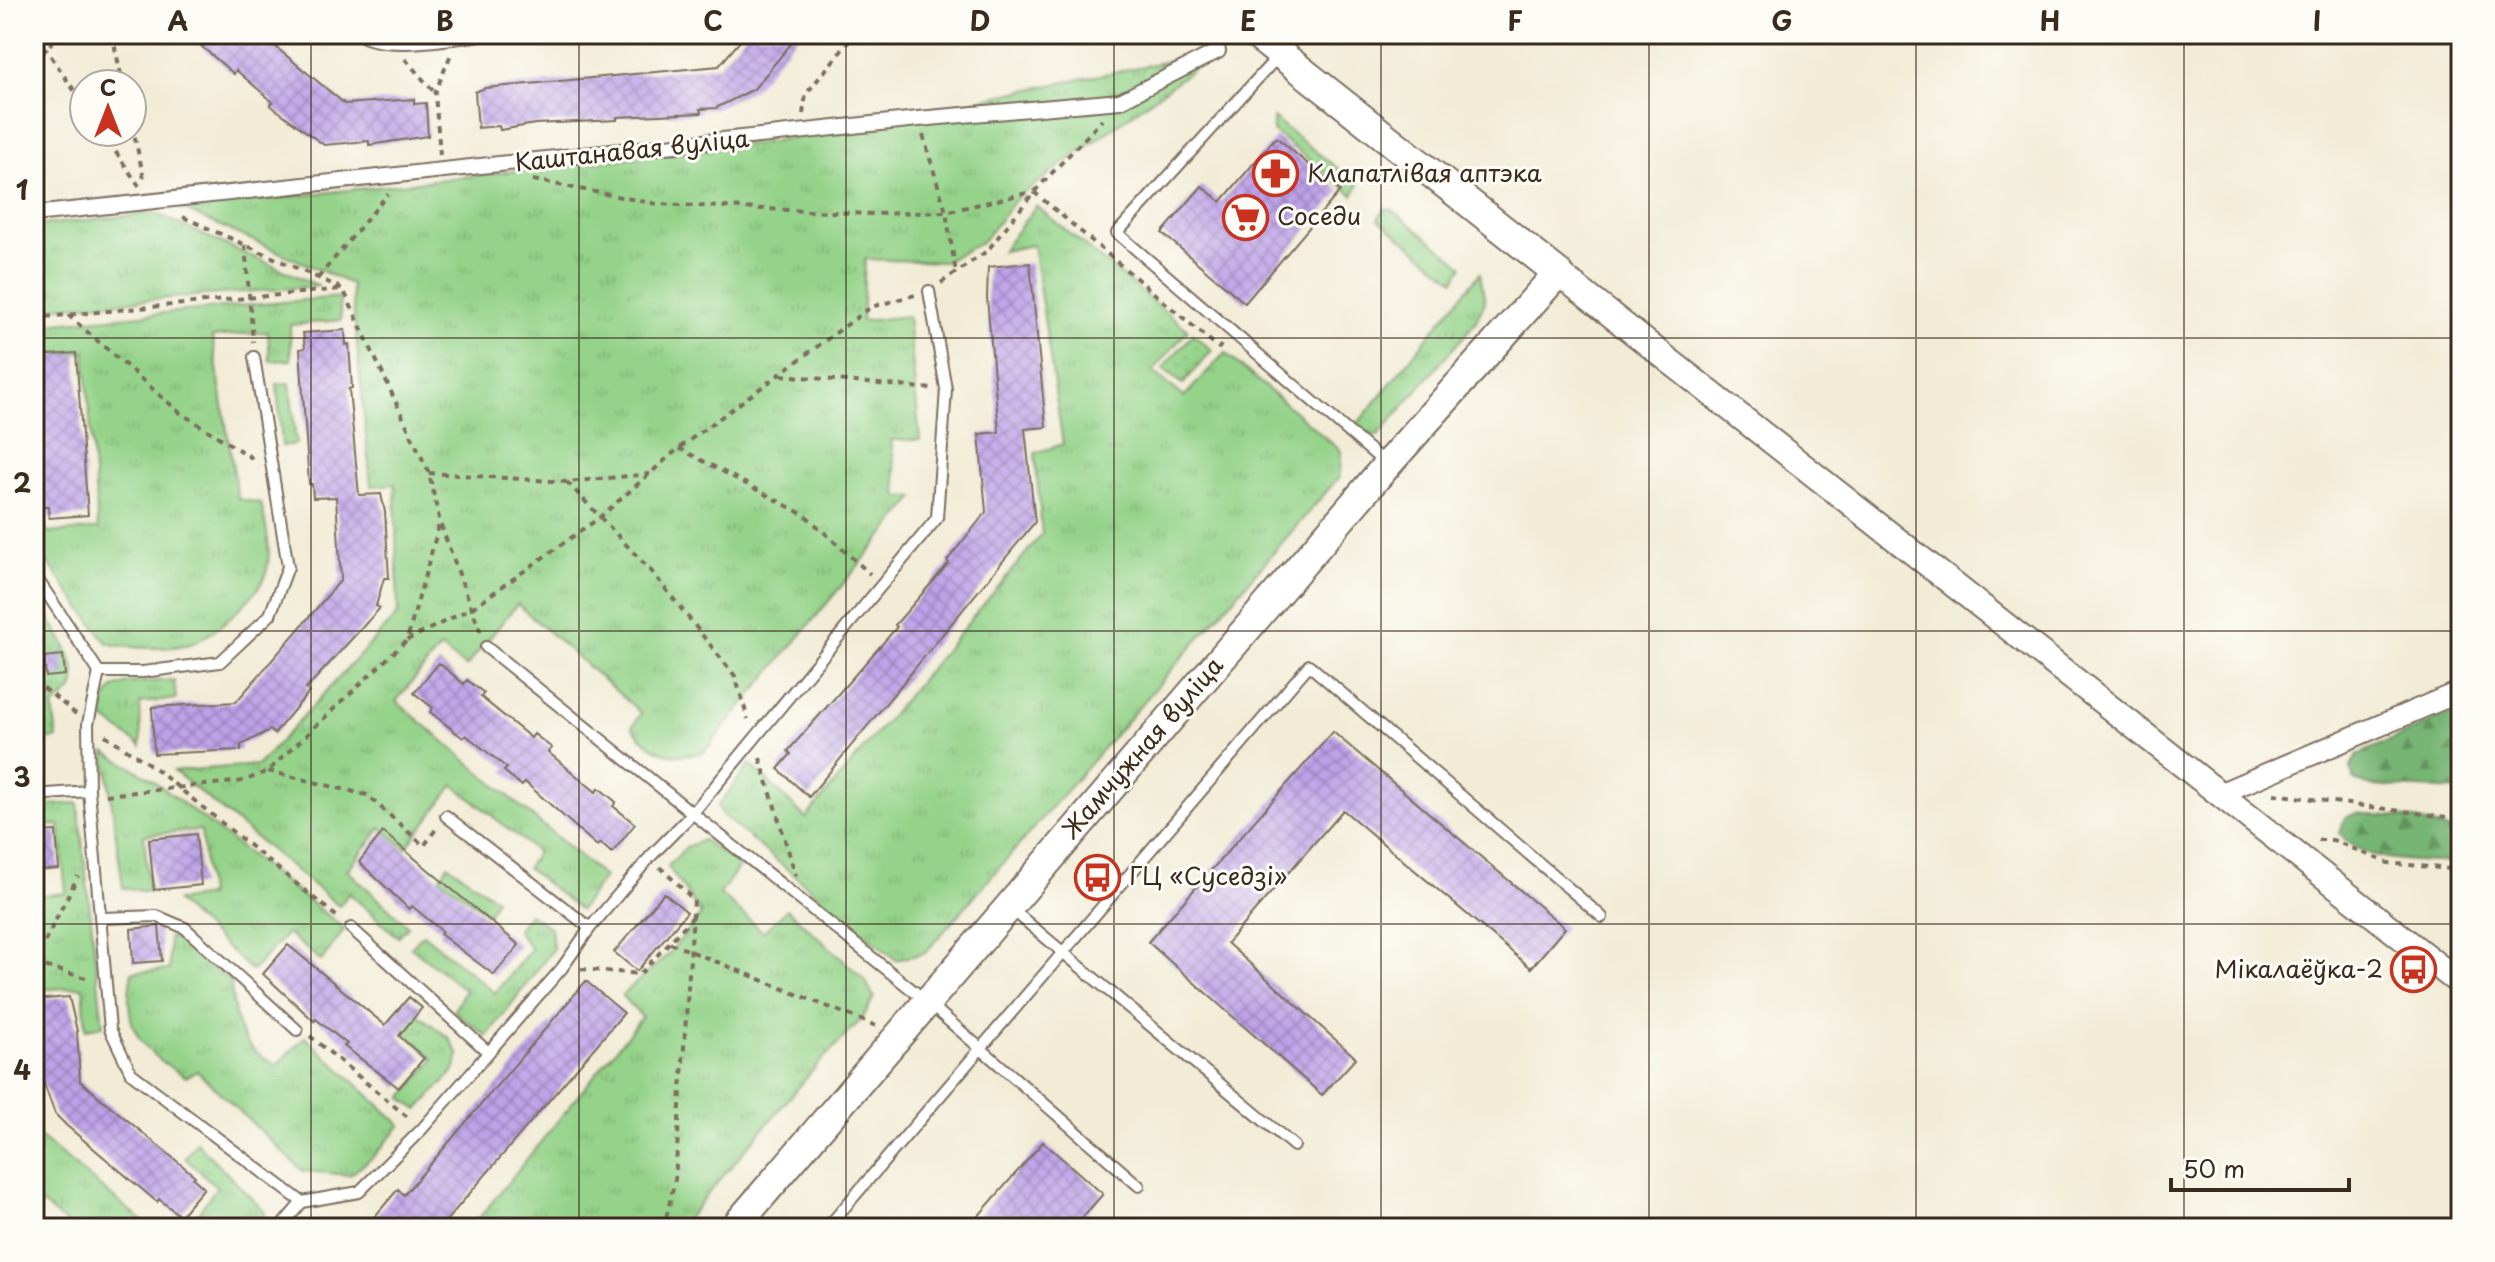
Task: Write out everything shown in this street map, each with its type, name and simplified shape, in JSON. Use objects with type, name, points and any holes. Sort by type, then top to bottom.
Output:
[{"type":"main road","points":[[1255,34],[1558,273]]},
{"type":"main road","name":"Жамчужная вуліца","points":[[734,1228],[1387,465],[1558,273]]},
{"type":"street","name":"Каштанавая вуліца","points":[[34,214],[441,173],[918,119],[1120,101],[1218,51]]},
{"type":"street","points":[[1558,273],[2225,791],[2280,841],[2461,984]]},
{"type":"street","points":[[2225,791],[2461,691]]},
{"type":"lane","points":[[359,34],[369,41],[390,42],[488,34]]},
{"type":"lane","points":[[1280,54],[1117,233],[1232,334],[1307,393],[1387,465]]},
{"type":"lane","points":[[280,1228],[302,1202],[359,1192],[422,1129],[562,968],[590,928],[650,857],[692,814],[937,518],[946,389],[929,291]]},
{"type":"lane","points":[[99,672],[143,672],[220,662],[270,615],[288,567],[254,357]]},
{"type":"lane","points":[[34,574],[99,672],[88,724],[89,791],[103,918],[110,1029],[131,1073],[302,1202]]},
{"type":"lane","points":[[486,647],[926,1001],[1139,1186]]},
{"type":"lane","points":[[827,1228],[1309,665],[1602,917]]},
{"type":"lane","points":[[34,795],[89,791]]},
{"type":"lane","points":[[446,816],[590,928]]},
{"type":"lane","points":[[1008,906],[1294,1146]]},
{"type":"lane","points":[[103,918],[157,916],[185,928],[297,1030]]},
{"type":"lane","points":[[351,928],[488,1052]]},
{"type":"path","points":[[34,63],[59,34]]},
{"type":"path","points":[[112,34],[119,68]]},
{"type":"path","points":[[799,132],[806,94],[855,34]]},
{"type":"path","points":[[441,173],[435,93],[457,38]]},
{"type":"path","points":[[34,39],[46,49],[68,81]]},
{"type":"path","points":[[390,42],[435,93]]},
{"type":"path","points":[[918,119],[946,212],[956,273]]},
{"type":"path","points":[[113,148],[149,202],[343,289],[429,473],[440,523],[486,647]]},
{"type":"path","points":[[137,148],[149,202]]},
{"type":"path","points":[[318,278],[402,177]]},
{"type":"path","points":[[524,178],[657,204],[873,214],[946,212],[1034,192]]},
{"type":"path","points":[[1034,192],[1219,348],[1232,334]]},
{"type":"path","points":[[89,791],[104,795],[180,789],[244,781],[268,771],[407,640],[472,608],[599,518],[679,448],[871,307],[929,291],[987,251],[1034,192]]},
{"type":"path","points":[[245,245],[254,357]]},
{"type":"path","points":[[34,318],[343,289]]},
{"type":"path","points":[[68,315],[179,412],[272,471]]},
{"type":"path","points":[[779,375],[946,389]]},
{"type":"path","points":[[679,448],[806,516],[882,585]]},
{"type":"path","points":[[429,473],[567,482],[650,474]]},
{"type":"path","points":[[567,482],[652,572],[735,676],[805,905]]},
{"type":"path","points":[[407,640],[440,523]]},
{"type":"path","points":[[34,680],[88,724],[180,789],[351,928]]},
{"type":"path","points":[[268,771],[367,795],[424,846],[446,816]]},
{"type":"path","points":[[2225,791],[2446,817]]},
{"type":"path","points":[[2280,841],[2333,840],[2388,863],[2461,870]]},
{"type":"path","points":[[95,844],[34,963],[107,985]]},
{"type":"path","points":[[650,857],[694,900],[675,1179],[664,1228]]},
{"type":"path","points":[[562,968],[640,974],[693,916]]},
{"type":"path","points":[[670,943],[897,1035]]},
{"type":"path","points":[[297,1030],[307,1033],[422,1129]]},
{"type":"green space","points":[[1218,51],[1017,198],[983,241],[944,262],[865,259],[862,321],[908,316],[920,440],[891,440],[898,497],[915,497],[703,753],[671,755],[655,749],[632,727],[641,713],[517,604],[466,667],[440,648],[396,701],[604,877],[580,910],[527,868],[537,852],[454,785],[406,848],[381,828],[347,870],[408,926],[398,937],[349,893],[339,906],[174,771],[258,765],[398,614],[395,484],[371,486],[351,284],[182,209],[770,142]]},
{"type":"green space","points":[[1273,118],[1359,185],[1353,195],[1273,131]]},
{"type":"green space","points":[[1036,206],[1188,330],[1153,371],[1184,397],[1225,353],[1341,451],[1340,476],[925,953],[896,960],[722,815],[718,806],[750,764],[806,818],[1042,534],[1035,453],[1063,444],[1033,245],[1002,251]]},
{"type":"green space","points":[[1384,209],[1391,209],[1463,266],[1454,280],[1378,219]]},
{"type":"green space","points":[[154,213],[319,286],[34,309],[34,226]]},
{"type":"green space","points":[[1480,273],[1485,302],[1475,323],[1378,436],[1350,433]]},
{"type":"green space","points":[[339,297],[341,320],[290,325],[291,360],[270,361],[268,332],[212,337],[238,499],[261,503],[265,522],[269,553],[262,582],[231,617],[193,643],[150,648],[107,643],[34,544],[34,499],[48,533],[98,529],[85,352],[34,355],[34,325]]},
{"type":"green space","points":[[1193,334],[1212,350],[1183,384],[1163,368]]},
{"type":"green space","points":[[290,383],[296,444],[282,446],[277,384]]},
{"type":"green space","points":[[34,596],[63,641],[75,679],[71,691],[53,707],[57,738],[34,741]]},
{"type":"green space","points":[[174,680],[176,699],[140,703],[141,746],[104,719],[104,702],[113,688],[128,683]]},
{"type":"green space","points":[[2461,709],[2461,790],[2371,786],[2354,780],[2350,768],[2357,755]]},
{"type":"green space","points":[[105,752],[149,777],[345,929],[321,961],[287,933],[252,971],[176,901],[208,896],[201,830],[144,835],[149,892],[123,888]]},
{"type":"green space","points":[[78,803],[103,1026],[86,1029],[83,987],[34,990],[34,896],[66,893],[59,825],[34,826],[34,806]]},
{"type":"green space","points":[[2357,813],[2408,818],[2461,833],[2461,863],[2395,859],[2363,851],[2350,844],[2340,833],[2345,817]]},
{"type":"green space","points":[[703,840],[740,865],[720,894],[763,932],[787,909],[865,980],[874,997],[863,1018],[818,1064],[679,1228],[471,1228],[642,1017],[622,995],[669,954],[701,914],[668,866],[686,847]]},
{"type":"green space","points":[[448,865],[496,899],[488,914],[440,878]]},
{"type":"green space","points":[[529,914],[551,928],[553,949],[487,1036],[454,1011],[465,990],[411,947],[423,934],[495,993],[531,949],[517,930]]},
{"type":"green space","points":[[169,937],[183,942],[231,982],[240,1031],[254,1050],[277,1065],[305,1037],[401,1125],[374,1156],[350,1175],[303,1171],[197,1071],[186,1077],[145,1046],[137,1035],[129,1008],[132,972],[169,970]]},
{"type":"green space","points":[[416,1013],[449,1038],[459,1055],[454,1071],[418,1110],[402,1098],[434,1059],[402,1030]]},
{"type":"green space","points":[[34,1125],[38,1136],[151,1228],[72,1228],[34,1197]]},
{"type":"green space","points":[[196,1142],[265,1212],[256,1228],[187,1228],[217,1187],[185,1158]]},
{"type":"building","points":[[212,34],[260,34],[345,104],[414,99],[414,104],[426,103],[428,136],[369,145],[369,141],[324,145],[270,105],[273,102],[236,70],[234,74],[201,46]]},
{"type":"building","points":[[746,34],[799,34],[754,89],[716,108],[700,109],[701,113],[617,117],[617,120],[535,124],[500,130],[499,126],[478,128],[475,92],[485,88],[719,66]]},
{"type":"building","name":"Соседи","points":[[1276,137],[1340,191],[1245,303],[1162,233],[1202,186],[1221,202]]},
{"type":"building","points":[[1030,263],[1046,427],[1025,429],[1035,522],[809,797],[778,769],[791,754],[788,751],[897,627],[895,625],[949,563],[947,561],[986,512],[979,434],[999,432],[987,298],[988,267]]},
{"type":"building","points":[[345,330],[346,345],[349,344],[352,388],[349,389],[359,495],[381,494],[385,512],[389,578],[384,578],[376,606],[380,608],[306,689],[309,692],[274,734],[270,730],[241,745],[241,750],[154,754],[152,707],[236,702],[341,580],[336,497],[313,498],[312,484],[309,484],[300,349],[305,348],[303,333]]},
{"type":"building","points":[[76,353],[88,515],[49,518],[48,507],[43,507],[34,409],[34,367],[37,366],[36,356]]},
{"type":"building","points":[[63,655],[65,675],[46,677],[44,657]]},
{"type":"building","points":[[439,663],[464,684],[467,680],[484,693],[481,697],[531,738],[534,734],[552,748],[548,752],[596,792],[599,788],[616,802],[613,806],[635,824],[612,853],[600,843],[597,846],[525,782],[522,786],[504,771],[507,768],[466,735],[463,738],[430,712],[433,708],[414,693]]},
{"type":"building","points":[[1333,732],[1565,928],[1531,968],[1343,810],[1227,943],[1356,1058],[1322,1095],[1148,942]]},
{"type":"building","points":[[56,831],[59,869],[34,871],[34,832]]},
{"type":"building","points":[[383,832],[519,945],[494,975],[440,934],[442,931],[412,906],[409,909],[359,862]]},
{"type":"building","points":[[196,834],[201,885],[154,890],[149,839]]},
{"type":"building","points":[[664,893],[687,912],[637,971],[614,952]]},
{"type":"building","points":[[159,926],[162,961],[133,963],[131,929]]},
{"type":"building","points":[[288,945],[385,1025],[409,997],[422,1008],[399,1036],[424,1058],[399,1088],[344,1046],[347,1044],[316,1019],[314,1021],[263,974]]},
{"type":"building","points":[[586,981],[624,1013],[440,1228],[365,1228],[398,1189],[404,1195]]},
{"type":"building","points":[[69,997],[77,1031],[80,1081],[195,1176],[193,1178],[204,1188],[180,1216],[159,1199],[157,1202],[67,1126],[55,1114],[44,1084],[39,1084],[37,1061],[34,1061],[34,1000]]},
{"type":"building","points":[[1043,1142],[1103,1194],[1073,1228],[968,1228]]},
{"type":"place","name":"Клапатлівая аптэка","points":[[1276,174]]},
{"type":"place","name":"Соседи","points":[[1246,217]]},
{"type":"place","name":"ГЦ «Суседзі»","points":[[1098,877]]},
{"type":"place","name":"Мікалаёўка-2","points":[[2414,970]]}]
